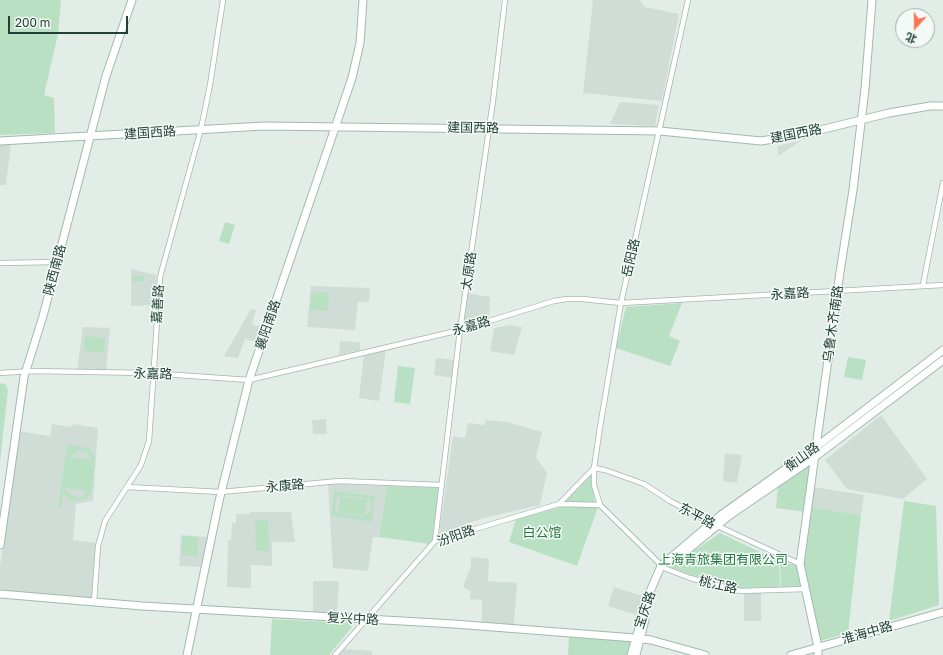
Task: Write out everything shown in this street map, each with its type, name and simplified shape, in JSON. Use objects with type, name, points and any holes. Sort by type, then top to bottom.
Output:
[{"type":"street","name":"陕西南路","points":[[0,545],[26,371],[43,316],[106,76],[132,0]]},
{"type":"street","name":"嘉善路","points":[[94,602],[98,546],[106,518],[141,465],[148,444],[160,277],[201,129],[210,85],[223,0]]},
{"type":"street","name":"襄阳南路","points":[[187,655],[221,492],[249,380],[352,78],[358,50],[363,0]]},
{"type":"street","name":"太原路","points":[[435,541],[460,330],[489,128],[505,0]]},
{"type":"street","name":"岳阳路","points":[[594,468],[622,303],[688,0]]},
{"type":"street","name":"乌鲁木齐南路","points":[[818,655],[818,647],[800,564],[862,119],[872,0]]},
{"type":"street","name":"建国西路","points":[[0,141],[264,126],[660,131],[761,141],[804,134],[862,119],[930,106],[943,106]]},
{"type":"street","points":[[923,285],[943,183]]},
{"type":"street","points":[[0,263],[57,262]]},
{"type":"street","name":"永嘉路","points":[[0,373],[26,371],[154,373],[249,380],[460,330],[554,301],[582,299],[622,303],[943,285]]},
{"type":"street","name":"衡山路","points":[[662,567],[713,525],[943,350]]},
{"type":"street","name":"衡山路","points":[[713,525],[815,457],[943,360]]},
{"type":"street","points":[[559,504],[594,468]]},
{"type":"street","name":"桃江路","points":[[594,468],[594,485],[600,505],[662,567],[690,578],[740,591],[806,589]]},
{"type":"street","name":"东平路","points":[[594,468],[605,470],[644,484],[670,501],[713,525],[800,564]]},
{"type":"street","name":"永康路","points":[[127,487],[221,492],[339,481],[442,485]]},
{"type":"street","name":"汾阳路","points":[[335,655],[435,541],[559,504],[600,505]]},
{"type":"street","name":"宝庆路","points":[[631,655],[662,567]]},
{"type":"street","name":"复兴中路","points":[[0,594],[197,610],[367,619],[638,638],[651,640],[705,655]]},
{"type":"street","name":"淮海中路","points":[[791,655],[943,612]]},
{"type":"street","name":"宝庆路","points":[[636,655],[638,638]]},
{"type":"shaded area","points":[[593,0],[640,0],[645,7],[679,14],[662,101],[583,93]]},
{"type":"shaded area","points":[[620,102],[659,105],[655,126],[610,124]]},
{"type":"shaded area","points":[[802,140],[778,156],[778,146]]},
{"type":"shaded area","points":[[11,143],[6,185],[0,185],[0,144]]},
{"type":"shaded area","points":[[131,269],[156,275],[155,305],[131,306]]},
{"type":"shaded area","points":[[311,286],[370,288],[369,302],[358,302],[355,330],[307,327]]},
{"type":"shaded area","points":[[468,293],[490,297],[489,318],[464,326]]},
{"type":"shaded area","points":[[251,309],[256,310],[252,324],[264,328],[259,342],[245,339],[238,358],[224,356]]},
{"type":"shaded area","points":[[511,325],[522,327],[514,355],[490,351],[494,328]]},
{"type":"shaded area","points":[[83,327],[110,328],[106,370],[77,370]]},
{"type":"shaded area","points":[[340,341],[360,342],[360,350],[339,355]]},
{"type":"shaded area","points":[[386,349],[379,401],[359,398],[364,354]]},
{"type":"shaded area","points":[[436,358],[455,360],[453,378],[434,375]]},
{"type":"shaded area","points":[[881,415],[927,479],[903,499],[847,489],[825,460]]},
{"type":"shaded area","points":[[326,419],[327,434],[313,434],[312,420]]},
{"type":"shaded area","points":[[486,420],[507,422],[542,432],[536,457],[547,473],[540,505],[480,519],[439,535],[453,436],[465,438],[468,423],[484,425]]},
{"type":"shaded area","points":[[52,424],[72,427],[73,424],[98,428],[93,501],[76,504],[73,540],[97,543],[92,599],[0,590],[0,566],[18,431],[50,436]]},
{"type":"shaded area","points":[[725,453],[742,455],[737,483],[723,481]]},
{"type":"shaded area","points":[[328,485],[387,486],[379,537],[373,537],[368,571],[333,568]]},
{"type":"shaded area","points":[[813,487],[864,495],[861,515],[811,507]]},
{"type":"shaded area","points":[[250,512],[291,512],[295,542],[272,542],[272,566],[251,565],[251,588],[227,587],[228,540],[231,540],[232,523],[236,523],[236,514],[250,514]]},
{"type":"shaded area","points":[[181,535],[209,537],[203,567],[179,566]]},
{"type":"shaded area","points":[[471,557],[489,559],[488,581],[517,583],[514,625],[482,623],[482,600],[470,599],[471,591],[463,587],[471,566]]},
{"type":"shaded area","points":[[313,581],[339,581],[337,616],[313,615]]},
{"type":"shaded area","points":[[614,587],[645,597],[639,616],[608,606]]},
{"type":"shaded area","points":[[761,592],[761,621],[744,621],[744,593]]},
{"type":"shaded area","points":[[343,649],[372,651],[372,655],[338,655]]},
{"type":"green space","points":[[0,0],[61,0],[58,34],[44,95],[54,98],[55,133],[0,135]]},
{"type":"green space","points":[[225,222],[235,225],[229,244],[219,241]]},
{"type":"green space","points":[[132,276],[144,276],[144,281],[133,282]]},
{"type":"green space","points":[[311,292],[329,293],[328,311],[310,310]]},
{"type":"green space","points":[[682,303],[669,336],[680,341],[670,366],[616,348],[626,307]]},
{"type":"green space","points":[[85,336],[105,338],[104,353],[84,351]]},
{"type":"green space","points":[[848,357],[866,360],[862,380],[844,377]]},
{"type":"green space","points":[[398,366],[415,368],[410,404],[394,402]]},
{"type":"green space","points":[[3,383],[6,385],[8,390],[0,462],[0,384]]},
{"type":"green space","points":[[67,445],[89,448],[95,458],[91,492],[83,500],[71,501],[63,493],[61,508],[58,508]],"holes":[[[79,450],[87,452],[91,460],[69,457]],[[65,488],[87,491],[82,497],[78,498],[69,494]]]},
{"type":"green space","points":[[813,460],[806,512],[776,508],[778,485]]},
{"type":"green space","points":[[591,475],[595,503],[565,502]]},
{"type":"green space","points":[[387,486],[440,488],[433,541],[430,544],[379,537]]},
{"type":"green space","points":[[334,491],[375,496],[372,522],[331,516]],"holes":[[[343,495],[368,499],[371,504],[368,515],[363,517],[337,513],[335,508],[337,497]]]},
{"type":"green space","points":[[340,496],[367,500],[365,516],[338,513]]},
{"type":"green space","points":[[904,501],[936,506],[939,605],[889,621]]},
{"type":"green space","name":"白公馆","points":[[561,507],[598,507],[577,566],[509,542],[516,519]]},
{"type":"green space","points":[[811,507],[861,515],[848,633],[820,641],[803,565]]},
{"type":"green space","points":[[255,520],[268,520],[269,551],[256,551]]},
{"type":"green space","name":"上海青旅集团有限公司","points":[[720,533],[779,561],[780,587],[739,588],[691,575],[670,567]]},
{"type":"green space","points":[[182,536],[198,537],[197,556],[182,555]]},
{"type":"green space","points":[[780,562],[797,565],[803,586],[781,587]]},
{"type":"green space","points":[[272,619],[348,623],[352,627],[329,655],[270,655]]},
{"type":"green space","points":[[569,636],[632,641],[628,655],[568,655]]}]
